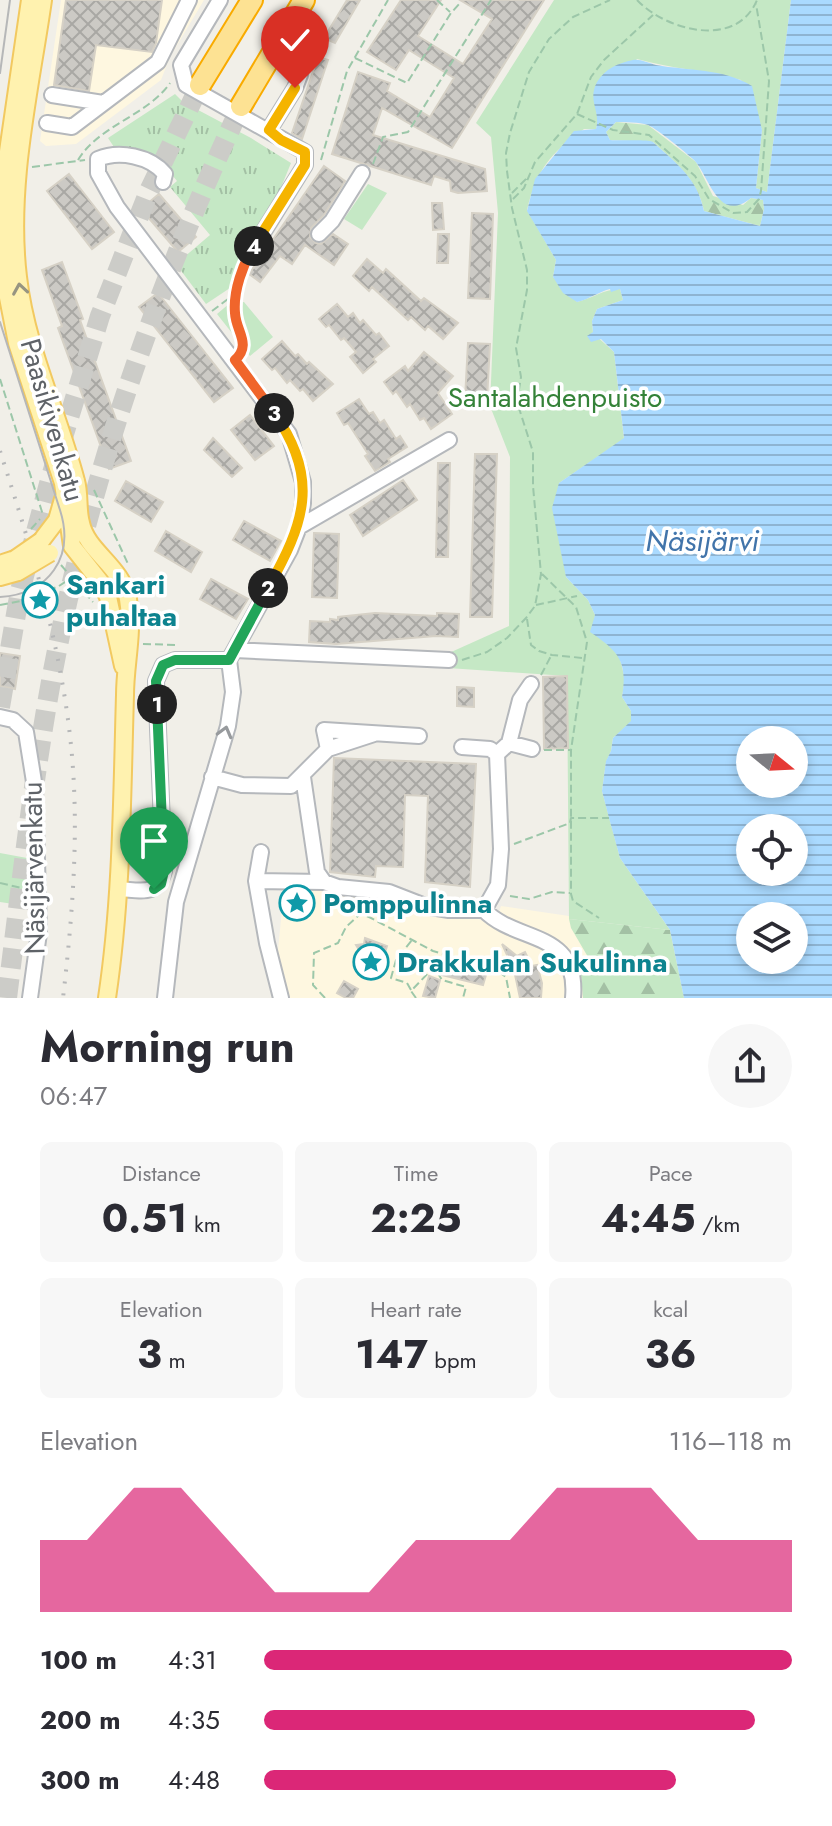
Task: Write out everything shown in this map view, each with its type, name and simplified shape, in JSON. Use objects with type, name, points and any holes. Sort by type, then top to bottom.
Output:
[{"type":"highway","points":[[220,50],[241,0]]},
{"type":"highway","points":[[200,85],[252,0]]},
{"type":"highway","points":[[241,106],[304,0]]},
{"type":"main road","name":"Paasikivenkatu","points":[[30,0],[3,186],[2,267],[12,323],[72,496],[81,525],[82,546]]},
{"type":"main road","name":"Paasikivenkatu","points":[[43,0],[16,193],[16,258],[23,312],[76,480],[72,496]]},
{"type":"main road","points":[[69,530],[72,496]]},
{"type":"main road","points":[[47,541],[60,510],[72,496]]},
{"type":"main road","name":"Paasikivenkatu","points":[[69,530],[82,546],[114,568],[128,599],[130,653],[125,683],[118,889],[107,998]]},
{"type":"main road","points":[[0,577],[11,565],[69,530]]},
{"type":"main road","points":[[47,541],[69,530]]},
{"type":"main road","points":[[47,541],[64,549],[82,546]]},
{"type":"street","points":[[47,123],[72,127],[158,62],[189,0]]},
{"type":"street","points":[[220,0],[181,65],[186,85],[305,152],[305,165],[254,247]]},
{"type":"street","points":[[269,130],[300,75]]},
{"type":"street","points":[[52,95],[103,103]]},
{"type":"street","points":[[163,182],[165,174],[153,161],[115,155],[98,159],[98,173],[117,207],[289,434],[303,482],[299,527],[290,550],[232,655],[233,692],[228,726],[176,902],[165,998]]},
{"type":"street","points":[[319,234],[366,174]]},
{"type":"street","points":[[299,527],[449,440]]},
{"type":"street","points":[[118,889],[154,889],[161,884],[164,871],[156,681],[163,665],[175,660],[232,655],[449,660]]},
{"type":"street","points":[[484,910],[498,885],[501,849],[497,754],[509,743],[520,700],[531,684]]},
{"type":"street","name":"Näsijärvenkatu","points":[[0,717],[17,723],[26,732],[35,788],[38,945],[30,998]]},
{"type":"street","points":[[213,774],[242,785],[291,786],[328,749],[324,730],[419,736]]},
{"type":"street","points":[[509,743],[532,749]]},
{"type":"street","points":[[462,747],[490,749],[497,754]]},
{"type":"street","points":[[303,777],[317,872],[324,882]]},
{"type":"street","points":[[261,852],[256,881],[281,998]]},
{"type":"street","points":[[256,881],[324,882],[338,887],[389,892],[425,906],[484,910],[546,942],[562,954],[571,969],[573,998]]},
{"type":"path","points":[[321,160],[347,71],[388,0]]},
{"type":"path","points":[[437,0],[451,13]]},
{"type":"path","points":[[366,174],[383,137],[408,132],[491,0]]},
{"type":"path","points":[[449,660],[472,659],[487,652],[507,638],[535,606],[541,574],[533,452],[517,402],[521,377],[516,348],[527,290],[527,270],[506,153],[529,72],[559,27],[610,0]]},
{"type":"path","points":[[637,0],[653,15],[686,28],[720,30],[746,16],[756,2]]},
{"type":"path","points":[[577,114],[613,130],[649,135],[695,176],[709,199],[733,213],[747,212],[759,199],[761,191],[769,81],[756,2]]},
{"type":"path","points":[[353,57],[407,83],[460,3]]},
{"type":"path","points":[[512,200],[524,188],[535,162],[577,114],[591,77],[604,60],[653,15]]},
{"type":"path","points":[[78,160],[93,142],[160,95],[170,83]]},
{"type":"path","points":[[34,155],[32,167],[98,159]]},
{"type":"path","points":[[511,194],[528,177]]},
{"type":"path","points":[[235,360],[242,353],[244,345],[234,312],[237,292],[247,258],[254,247]]},
{"type":"path","points":[[211,311],[237,292]]},
{"type":"path","points":[[0,379],[43,512],[47,541],[100,612]]},
{"type":"path","points":[[500,409],[517,402]]},
{"type":"path","points":[[92,486],[108,528]]},
{"type":"path","points":[[541,574],[576,607],[587,642],[571,750],[571,894],[573,901],[599,918]]},
{"type":"path","points":[[0,605],[26,600],[72,577]]},
{"type":"path","points":[[535,606],[577,596]]},
{"type":"path","points":[[526,618],[531,645],[539,651],[583,658]]},
{"type":"path","points":[[143,644],[176,645]]},
{"type":"path","points":[[531,684],[540,676],[552,655]]},
{"type":"path","points":[[532,749],[571,750]]},
{"type":"path","points":[[571,818],[609,818]]},
{"type":"path","points":[[501,849],[570,823],[571,818]]},
{"type":"path","points":[[0,883],[38,890]]},
{"type":"path","points":[[493,894],[529,899],[552,892],[571,894]]},
{"type":"path","points":[[325,998],[313,985],[314,953],[338,943],[354,917],[360,914],[433,951],[494,968],[506,977],[510,998]]},
{"type":"path","points":[[412,940],[396,960],[391,978],[407,983],[416,998]]},
{"type":"path","points":[[411,991],[434,967],[442,980],[466,987],[463,998]]},
{"type":"shaded area","points":[[61,0],[204,0],[170,57],[161,80],[76,144],[46,146],[40,141]]},
{"type":"shaded area","points":[[284,888],[374,895],[475,917],[494,927],[501,906],[569,916],[684,998],[287,998],[276,971]]},
{"type":"green space","name":"Santalahdenpuisto","points":[[554,0],[791,0],[767,192],[756,188],[762,130],[741,80],[637,59],[596,112],[599,118],[596,129],[584,129],[562,146],[546,164],[535,184],[527,210],[556,260],[553,277],[577,302],[620,289],[623,300],[597,309],[592,321],[593,333],[614,352],[624,439],[559,483],[566,577],[588,600],[599,636],[619,655],[625,679],[622,697],[631,711],[631,722],[613,738],[602,791],[620,858],[670,930],[569,919],[567,676],[448,668],[449,653],[509,626],[510,457],[490,406],[498,213],[491,137],[476,123]]},
{"type":"green space","points":[[175,94],[183,102],[291,163],[273,207],[244,256],[230,288],[206,304],[176,264],[210,235],[170,187],[177,181],[158,158],[116,150],[108,138]]},
{"type":"green space","points":[[616,122],[648,125],[696,162],[713,196],[743,205],[751,198],[763,200],[760,226],[704,211],[691,181],[653,142],[610,140],[606,132]]},
{"type":"green space","points":[[368,184],[387,193],[362,230],[344,219]]},
{"type":"green space","points":[[244,302],[273,337],[250,356],[217,314],[230,303]]},
{"type":"green space","points":[[0,853],[27,858],[27,906],[0,902]]},
{"type":"green space","points":[[569,919],[670,930],[684,998],[583,998],[581,975],[588,957]]},
{"type":"water","name":"Näsijärvi","points":[[791,0],[832,0],[832,998],[684,998],[670,930],[620,858],[602,791],[613,738],[631,721],[631,711],[622,697],[622,666],[614,651],[590,632],[595,615],[588,600],[566,577],[552,508],[559,483],[624,438],[614,352],[601,339],[591,342],[587,336],[593,332],[592,321],[597,309],[623,300],[620,289],[606,290],[577,302],[563,293],[553,277],[556,260],[527,211],[535,179],[574,131],[596,129],[593,95],[597,82],[612,67],[633,60],[717,73],[752,86],[762,130],[756,188],[767,192]],"holes":[[[616,122],[648,125],[672,141],[694,160],[722,202],[730,206],[740,205],[751,198],[763,200],[760,226],[704,211],[691,181],[653,142],[610,140],[606,132]]]},
{"type":"building","points":[[66,0],[162,0],[152,52],[96,45],[89,91],[54,85]]},
{"type":"building","points":[[347,0],[360,0],[335,43],[324,38]]},
{"type":"building","points":[[401,0],[441,0],[418,36],[463,64],[492,19],[460,0],[544,0],[452,148],[382,108],[373,135],[485,169],[487,191],[458,193],[451,191],[450,181],[434,176],[431,185],[332,154],[358,72],[390,83],[387,91],[430,117],[454,78],[409,50],[396,70],[367,52]]},
{"type":"building","points":[[318,57],[328,60],[302,139],[292,133]]},
{"type":"building","points":[[324,166],[345,181],[324,215],[311,228],[310,237],[321,244],[333,234],[348,244],[334,265],[305,245],[292,264],[280,256],[260,282],[249,274]]},
{"type":"building","points":[[69,174],[114,232],[92,249],[47,191]]},
{"type":"building","points":[[159,194],[196,237],[178,252],[141,209]]},
{"type":"building","points":[[432,203],[442,203],[444,229],[433,230]]},
{"type":"building","points":[[472,213],[493,214],[490,299],[468,298]]},
{"type":"building","points":[[438,234],[449,234],[448,263],[437,263]]},
{"type":"building","points":[[367,259],[383,273],[386,269],[421,301],[424,298],[458,323],[443,339],[428,326],[425,330],[411,317],[408,320],[372,287],[369,291],[353,276]]},
{"type":"building","points":[[62,262],[131,461],[109,469],[58,328],[62,326],[42,270]]},
{"type":"building","points":[[158,293],[233,388],[214,402],[139,307]]},
{"type":"building","points":[[337,304],[348,317],[353,313],[360,323],[363,320],[389,346],[373,359],[376,362],[363,373],[350,357],[356,352],[344,338],[341,340],[329,325],[326,327],[319,319]]},
{"type":"building","points":[[282,341],[295,356],[298,354],[307,364],[309,362],[333,384],[313,401],[303,389],[300,391],[290,380],[287,383],[275,368],[272,370],[262,359]]},
{"type":"building","points":[[468,343],[490,344],[487,400],[465,399]]},
{"type":"building","points":[[424,352],[453,376],[438,393],[452,414],[431,429],[424,418],[420,420],[410,404],[407,407],[396,391],[393,394],[384,382],[405,366],[408,371]]},
{"type":"building","points":[[359,399],[369,414],[373,412],[380,423],[384,420],[396,439],[400,436],[407,447],[375,471],[348,423],[344,425],[337,413]]},
{"type":"building","points":[[250,415],[274,446],[255,460],[231,430]]},
{"type":"building","points":[[213,438],[242,468],[232,477],[204,450]]},
{"type":"building","points":[[475,454],[497,454],[492,617],[470,617]]},
{"type":"building","points":[[438,463],[450,463],[448,557],[436,557]]},
{"type":"building","points":[[403,480],[417,500],[363,536],[350,515]]},
{"type":"building","points":[[126,481],[163,502],[151,522],[115,501]]},
{"type":"building","points":[[244,521],[281,541],[270,561],[233,540]]},
{"type":"building","points":[[166,531],[202,552],[191,572],[155,551]]},
{"type":"building","points":[[314,533],[339,534],[337,598],[312,597]]},
{"type":"building","points":[[211,579],[248,599],[236,619],[200,599]]},
{"type":"building","points":[[375,613],[459,614],[458,637],[336,644],[309,642],[310,621],[330,622],[330,619],[338,620],[338,617]]},
{"type":"building","points":[[0,653],[20,656],[15,689],[0,686]]},
{"type":"building","points":[[567,676],[568,748],[544,749],[543,677]]},
{"type":"building","points":[[457,687],[474,688],[474,707],[457,706]]},
{"type":"building","points":[[334,758],[476,764],[470,887],[425,882],[428,796],[405,795],[403,867],[376,866],[375,877],[330,872]]},
{"type":"building","points":[[365,938],[387,946],[382,962],[362,955],[356,945],[364,944]]},
{"type":"building","points":[[502,944],[517,956],[525,952],[532,966],[537,965],[542,983],[541,998],[520,998],[514,970]]},
{"type":"building","points":[[446,963],[486,975],[483,985],[442,975]]},
{"type":"building","points":[[429,976],[440,980],[435,998],[423,996]]},
{"type":"building","points":[[344,981],[358,989],[353,998],[337,993]]},
{"type":"tunnel","points":[[0,707],[20,591],[100,316],[149,191],[200,85]]},
{"type":"tunnel","points":[[7,998],[40,746],[79,554],[123,401],[149,326],[241,106]]},
{"type":"tram line","points":[[0,73],[10,0]]},
{"type":"tram line","points":[[0,322],[64,527],[61,557],[44,581],[32,589],[0,597]]},
{"type":"railway","points":[[0,451],[51,627],[70,736],[75,801],[74,867],[63,998]]},
{"type":"place","name":"Sankari puhaltaa","points":[[40,600]]},
{"type":"place","name":"Pomppulinna","points":[[297,903]]},
{"type":"place","name":"Drakkulan Sukulinna","points":[[371,962]]},
{"type":"route","points":[[154,889],[161,884],[164,871],[156,681],[163,665],[175,660],[229,660],[290,550],[299,527],[303,482],[289,434],[235,360],[242,353],[244,345],[234,312],[247,258],[305,165],[305,152],[269,130],[295,88]]}]
